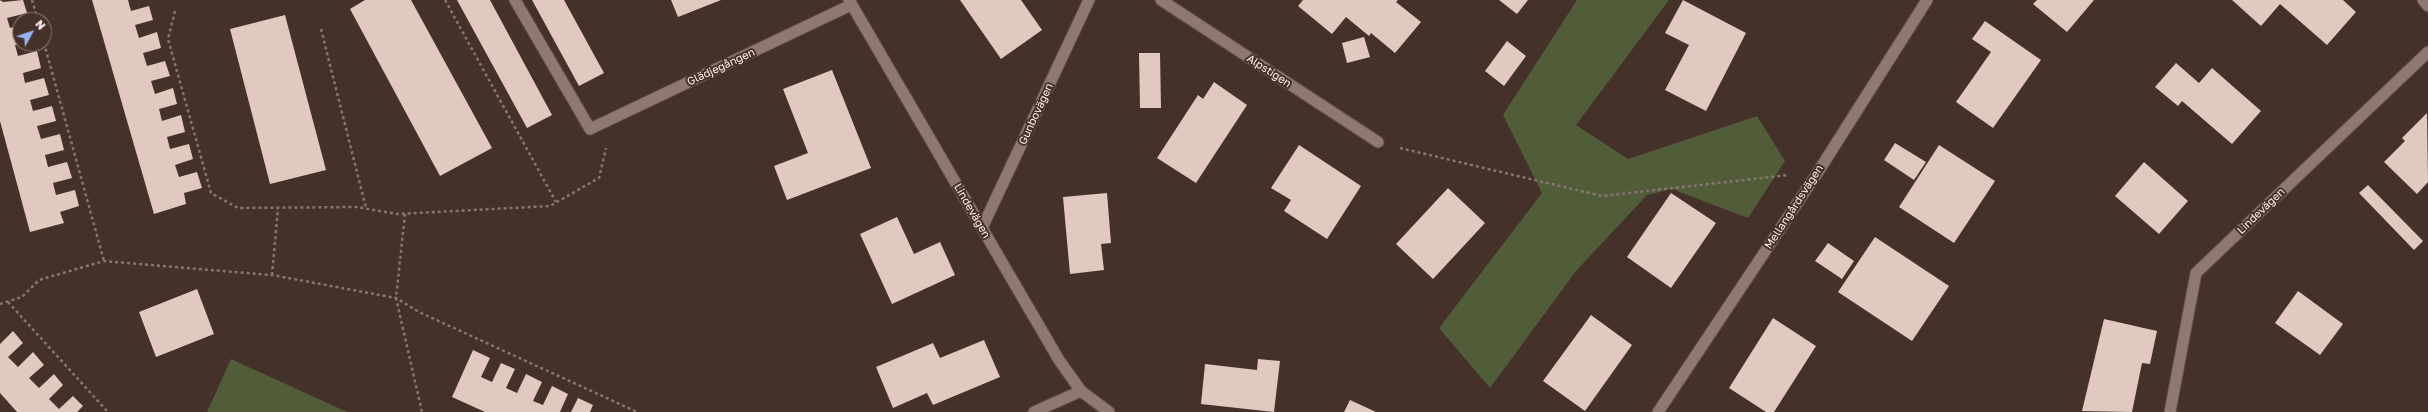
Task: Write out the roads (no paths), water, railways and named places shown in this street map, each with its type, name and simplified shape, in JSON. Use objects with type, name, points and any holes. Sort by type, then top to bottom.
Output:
[{"type":"street","name":"Glädjegången","points":[[515,0],[590,129],[850,2]]},
{"type":"street","name":"Gunbovägen","points":[[982,228],[1089,0]]},
{"type":"street","name":"Alpstigen","points":[[1161,0],[1378,142]]},
{"type":"street","name":"Mellangårdsvägen","points":[[1658,412],[1818,172],[1927,0]]},
{"type":"street","points":[[2423,0],[2428,6]]},
{"type":"street","name":"Lindevägen","points":[[850,2],[1059,360],[1080,391],[1109,412]]},
{"type":"street","name":"Lindevägen","points":[[2170,412],[2196,273],[2428,52]]},
{"type":"street","points":[[1034,412],[1080,391]]}]
